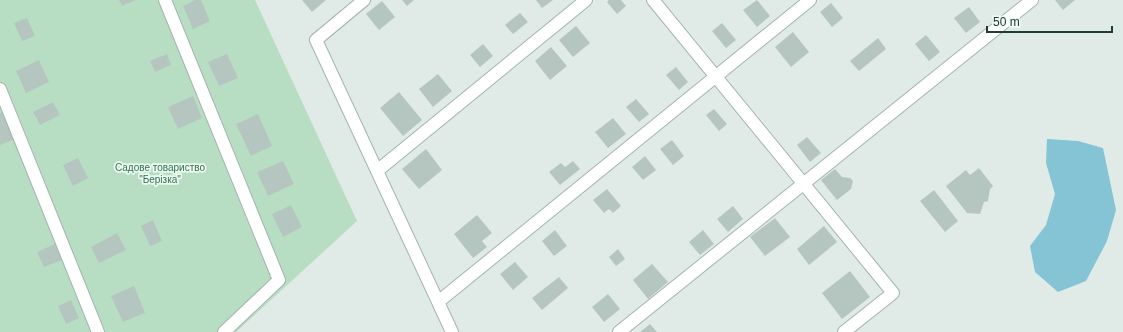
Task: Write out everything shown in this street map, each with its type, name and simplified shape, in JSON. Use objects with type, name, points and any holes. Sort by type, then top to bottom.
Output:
[{"type":"street","points":[[166,0],[279,280],[224,332]]},
{"type":"street","points":[[364,0],[316,40],[452,332]]},
{"type":"street","points":[[377,171],[586,0]]},
{"type":"street","points":[[653,0],[894,293],[844,332]]},
{"type":"street","points":[[438,302],[810,0]]},
{"type":"street","points":[[619,332],[1032,0]]},
{"type":"street","points":[[0,89],[98,332]]},
{"type":"green space","name":"Садове товариство \"Берізка\"","points":[[0,0],[255,0],[357,221],[236,332],[0,332]]},
{"type":"water","points":[[1047,139],[1078,141],[1103,148],[1116,210],[1107,241],[1086,281],[1058,292],[1035,272],[1030,246],[1046,225],[1055,194],[1046,163]]},
{"type":"building","points":[[119,0],[136,0],[122,6]]},
{"type":"building","points":[[195,0],[201,0],[210,21],[193,29],[183,6]]},
{"type":"building","points":[[302,0],[326,0],[312,12]]},
{"type":"building","points":[[402,0],[414,0],[407,6]]},
{"type":"building","points":[[536,0],[553,0],[542,8]]},
{"type":"building","points":[[609,0],[621,0],[626,6],[617,14],[607,2]]},
{"type":"building","points":[[757,0],[770,16],[757,27],[743,10]]},
{"type":"building","points":[[1055,0],[1075,0],[1063,10]]},
{"type":"building","points":[[382,1],[395,17],[379,30],[366,14]]},
{"type":"building","points":[[831,3],[843,18],[832,27],[820,12]]},
{"type":"building","points":[[969,7],[980,22],[966,33],[954,18]]},
{"type":"building","points":[[520,13],[528,22],[513,34],[505,25]]},
{"type":"building","points":[[27,18],[35,36],[22,41],[14,23]]},
{"type":"building","points":[[722,23],[736,40],[726,48],[712,31]]},
{"type":"building","points":[[576,26],[590,43],[573,57],[559,40]]},
{"type":"building","points":[[793,32],[809,52],[791,67],[775,47]]},
{"type":"building","points":[[926,35],[940,52],[929,61],[915,44]]},
{"type":"building","points":[[878,38],[886,49],[859,71],[850,61]]},
{"type":"building","points":[[483,44],[493,56],[480,67],[470,55]]},
{"type":"building","points":[[551,47],[567,66],[550,80],[535,61]]},
{"type":"building","points":[[167,54],[171,65],[155,72],[150,61]]},
{"type":"building","points":[[227,54],[238,78],[219,86],[208,62]]},
{"type":"building","points":[[39,60],[49,82],[26,93],[16,71]]},
{"type":"building","points":[[676,67],[688,82],[679,90],[666,75]]},
{"type":"building","points":[[438,74],[452,91],[433,107],[419,89]]},
{"type":"building","points":[[399,92],[422,120],[403,136],[380,108]]},
{"type":"building","points":[[193,96],[202,118],[178,129],[168,107]]},
{"type":"building","points":[[636,99],[649,114],[639,122],[626,107]]},
{"type":"building","points":[[53,102],[60,115],[40,125],[33,112]]},
{"type":"building","points":[[714,109],[727,124],[719,131],[706,115]]},
{"type":"building","points":[[4,112],[15,139],[0,145],[0,113]]},
{"type":"building","points":[[258,114],[272,146],[251,156],[236,124]]},
{"type":"building","points":[[613,118],[626,134],[608,148],[595,132]]},
{"type":"building","points":[[807,137],[821,153],[810,162],[797,145]]},
{"type":"building","points":[[672,140],[684,156],[673,165],[660,149]]},
{"type":"building","points":[[426,149],[442,170],[419,189],[402,169]]},
{"type":"building","points":[[645,156],[656,170],[643,180],[632,167]]},
{"type":"building","points":[[78,158],[88,178],[73,186],[63,165]]},
{"type":"building","points":[[283,161],[294,184],[268,196],[257,172]]},
{"type":"building","points":[[573,161],[580,169],[560,185],[549,172],[561,163],[565,167]]},
{"type":"building","points":[[979,168],[993,186],[990,189],[988,201],[984,202],[980,214],[967,213],[946,186],[966,170],[970,175]]},
{"type":"building","points":[[835,169],[842,177],[850,178],[853,181],[851,189],[837,200],[821,180]]},
{"type":"building","points":[[607,189],[621,206],[613,213],[609,209],[604,213],[593,200]]},
{"type":"building","points":[[934,190],[958,221],[945,232],[920,201]]},
{"type":"building","points":[[291,205],[302,227],[283,237],[272,214]]},
{"type":"building","points":[[733,206],[743,219],[728,232],[717,219]]},
{"type":"building","points":[[477,215],[492,233],[482,241],[487,247],[473,258],[454,234]]},
{"type":"building","points":[[775,218],[790,237],[765,256],[750,237]]},
{"type":"building","points":[[153,220],[162,241],[150,246],[141,226]]},
{"type":"building","points":[[824,226],[837,242],[809,265],[797,249]]},
{"type":"building","points":[[555,230],[567,246],[554,256],[542,241]]},
{"type":"building","points":[[703,230],[714,244],[700,255],[689,242]]},
{"type":"building","points":[[117,233],[126,250],[99,263],[91,247]]},
{"type":"building","points":[[57,243],[64,259],[44,267],[37,252]]},
{"type":"building","points":[[618,249],[625,259],[616,266],[609,257]]},
{"type":"building","points":[[515,262],[528,277],[513,290],[500,274]]},
{"type":"building","points":[[652,264],[668,282],[648,299],[633,280]]},
{"type":"building","points":[[850,271],[870,297],[842,319],[822,293]]},
{"type":"building","points":[[559,277],[568,288],[542,310],[532,298]]},
{"type":"building","points":[[134,286],[145,313],[123,322],[111,296]]},
{"type":"building","points":[[608,294],[620,309],[604,322],[592,307]]},
{"type":"building","points":[[71,300],[79,318],[66,324],[58,306]]},
{"type":"building","points":[[650,324],[657,332],[640,332]]}]
